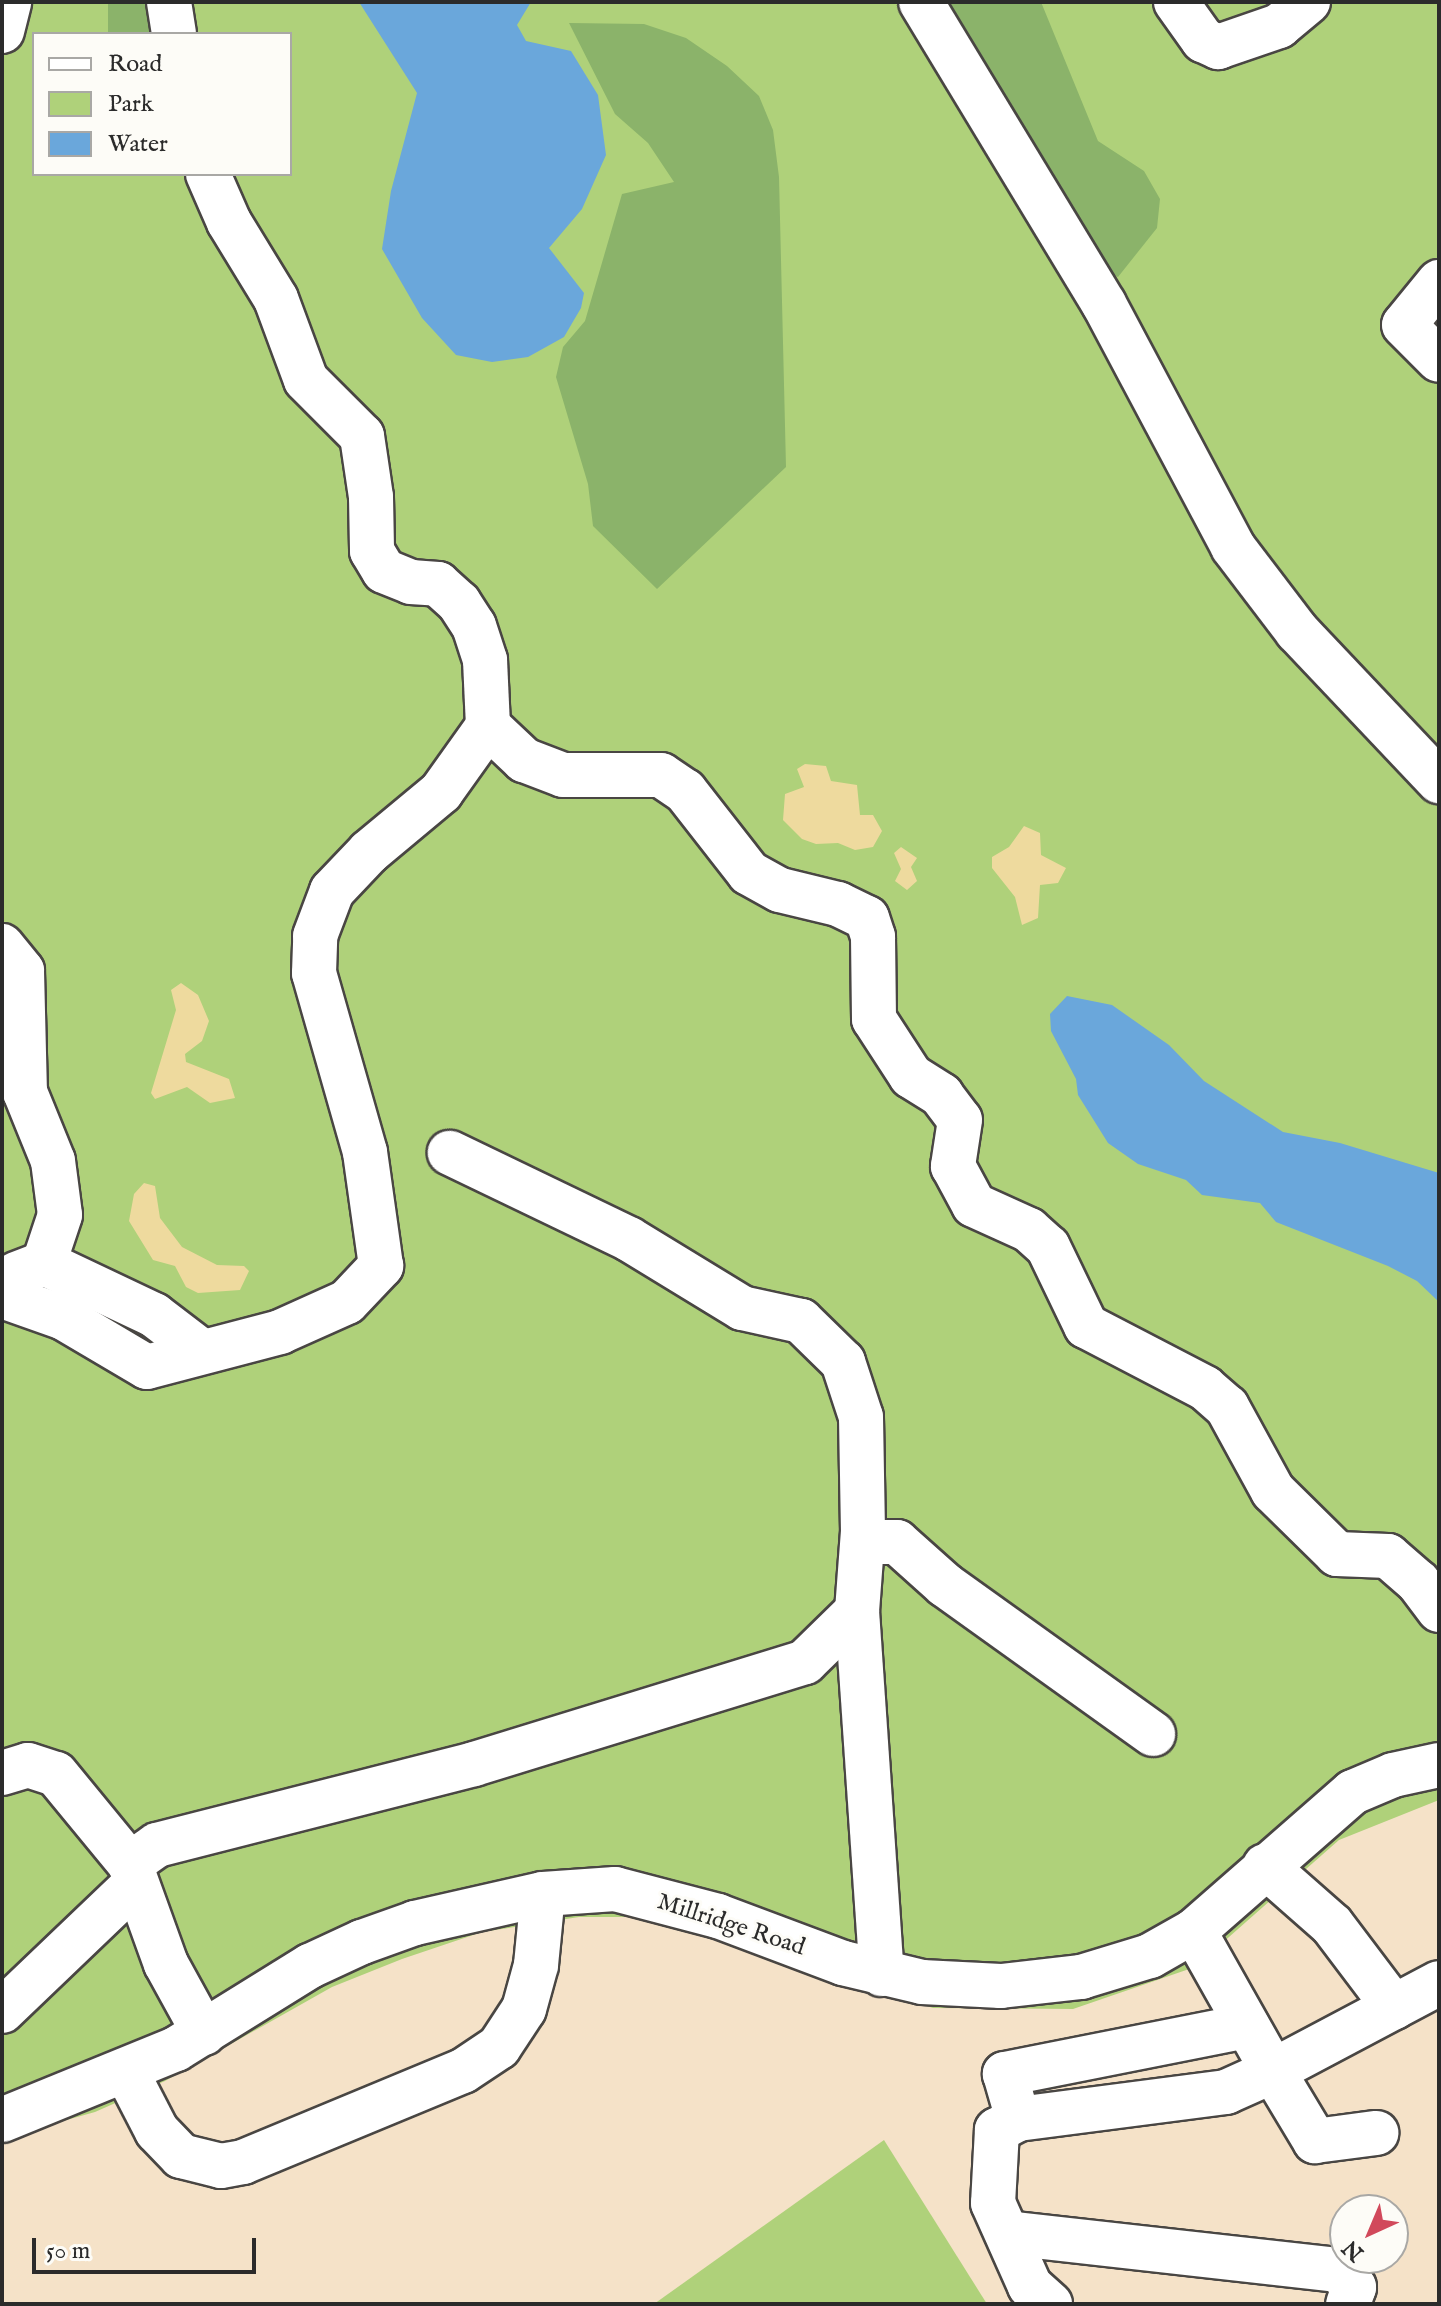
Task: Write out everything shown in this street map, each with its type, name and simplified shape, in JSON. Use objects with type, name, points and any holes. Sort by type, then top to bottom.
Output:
[{"type":"street","points":[[2,31],[9,2]]},
{"type":"street","points":[[169,2],[174,32]]},
{"type":"street","points":[[921,2],[1104,304],[1233,547],[1297,631],[1439,781]]},
{"type":"street","points":[[1176,2],[1203,40],[1218,47],[1279,26],[1308,2]]},
{"type":"street","points":[[2,1296],[64,1318],[147,1367],[200,1350],[280,1332],[347,1302],[381,1266],[365,1152],[314,973],[315,936],[332,891],[369,852],[441,792],[488,726],[485,660],[474,626],[438,584],[411,582],[384,571],[372,551],[371,497],[362,436],[306,380],[276,299],[229,222],[209,176]]},
{"type":"street","points":[[1439,282],[1404,325],[1439,360]]},
{"type":"street","points":[[488,726],[524,760],[563,775],[661,775],[685,791],[749,873],[780,890],[838,904],[867,918],[873,937],[874,1019],[911,1076],[941,1095],[960,1120],[953,1166],[974,1205],[1029,1230],[1048,1247],[1086,1326],[1205,1388],[1227,1407],[1273,1491],[1337,1554],[1388,1556],[1418,1582],[1439,1610]]},
{"type":"street","points":[[2,946],[22,971],[25,1092],[53,1161],[60,1215],[44,1263]]},
{"type":"street","points":[[450,1153],[629,1239],[742,1308],[801,1321],[843,1362],[861,1417],[863,1542],[857,1611],[882,1974]]},
{"type":"street","points":[[2,1279],[44,1263],[154,1315],[200,1350]]},
{"type":"street","points":[[863,1542],[897,1542],[945,1585],[1153,1734]]},
{"type":"street","points":[[2,2011],[157,1845],[474,1764],[805,1662],[857,1611]]},
{"type":"street","points":[[2,1773],[28,1765],[56,1774],[133,1873],[166,1964],[204,2033]]},
{"type":"street","name":"Millridge Road","points":[[2,2120],[127,2073],[204,2033],[310,1966],[362,1942],[429,1919],[543,1894],[615,1889],[718,1916],[882,1974],[961,1985],[1041,1983],[1120,1967],[1194,1931],[1353,1792],[1393,1775],[1439,1765]]},
{"type":"street","points":[[1265,1866],[1332,1925],[1394,2007]]},
{"type":"street","points":[[127,2073],[157,2131],[181,2156],[221,2166],[243,2162],[463,2071],[499,2047],[524,2009],[536,1965],[543,1894]]},
{"type":"street","points":[[1194,1931],[1315,2141],[1376,2133]]},
{"type":"street","points":[[1050,2304],[1030,2286],[993,2203],[992,2169],[997,2130],[1018,2119],[1226,2092],[1273,2071],[1439,1983]]},
{"type":"street","points":[[1018,2119],[1005,2074],[1247,2026]]},
{"type":"street","points":[[1007,2233],[1339,2270],[1354,2287],[1348,2304]]},
{"type":"green space","points":[[2,2],[1439,2],[1439,1800],[1339,1840],[1195,1967],[1073,2009],[933,2008],[649,1917],[579,1917],[482,1932],[332,1987],[165,2081],[95,2112],[2,2138]]},
{"type":"green space","points":[[108,2],[175,2],[175,32],[108,32]]},
{"type":"green space","points":[[924,2],[1041,2],[1098,141],[1144,171],[1160,199],[1157,228],[1118,277],[1089,264]]},
{"type":"green space","points":[[569,23],[644,24],[686,38],[727,66],[759,96],[773,130],[779,177],[786,467],[657,589],[593,526],[588,484],[556,377],[563,347],[585,321],[622,194],[674,182],[648,143],[615,114]]},
{"type":"green space","points":[[884,2140],[987,2304],[654,2304]]},
{"type":"sand","points":[[805,764],[826,766],[831,781],[857,785],[860,815],[873,815],[882,831],[873,847],[855,850],[838,843],[816,844],[802,839],[783,820],[785,794],[804,787],[797,769]]},
{"type":"sand","points":[[1024,826],[1040,833],[1041,855],[1066,868],[1058,883],[1040,885],[1038,918],[1022,925],[1015,897],[992,868],[992,857],[1009,847]]},
{"type":"sand","points":[[901,847],[917,858],[911,867],[917,881],[907,890],[895,881],[901,869],[894,853]]},
{"type":"sand","points":[[181,983],[198,995],[209,1021],[202,1041],[185,1054],[186,1062],[229,1079],[235,1098],[210,1103],[187,1087],[155,1099],[151,1093],[176,1010],[171,990]]},
{"type":"sand","points":[[144,1183],[155,1186],[160,1218],[182,1247],[217,1265],[244,1266],[249,1271],[240,1290],[198,1293],[186,1287],[175,1266],[153,1260],[129,1221],[134,1194]]},
{"type":"water","points":[[359,2],[531,2],[517,25],[526,41],[571,51],[598,95],[606,155],[582,209],[549,248],[584,293],[581,308],[564,337],[528,357],[492,362],[456,355],[422,318],[382,249],[391,191],[417,93]]},
{"type":"water","points":[[1067,996],[1112,1005],[1169,1045],[1204,1081],[1283,1132],[1340,1143],[1439,1173],[1439,1302],[1417,1281],[1388,1266],[1276,1222],[1260,1203],[1202,1195],[1186,1180],[1138,1164],[1108,1143],[1078,1095],[1076,1079],[1051,1031],[1050,1014]]}]
